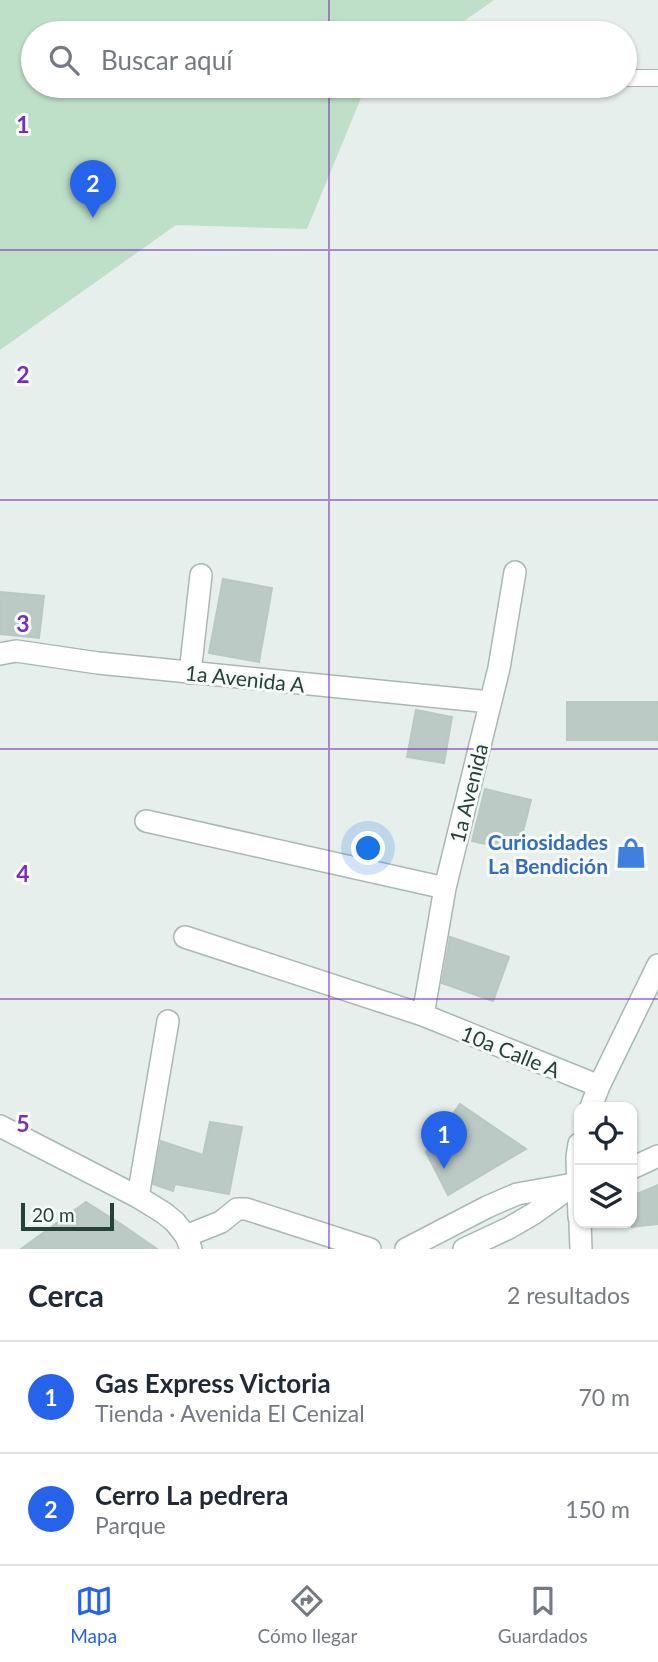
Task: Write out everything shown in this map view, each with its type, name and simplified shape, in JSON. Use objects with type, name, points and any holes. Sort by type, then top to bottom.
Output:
[{"type":"street","name":"1a Avenida","points":[[424,1015],[445,888],[490,702],[515,572]]},
{"type":"street","points":[[190,673],[201,575]]},
{"type":"street","name":"1a Avenida A","points":[[0,654],[16,651],[190,673],[490,702]]},
{"type":"street","points":[[146,821],[445,888]]},
{"type":"street","name":"10a Calle A","points":[[185,937],[424,1015],[599,1086]]},
{"type":"street","points":[[593,1102],[658,965]]},
{"type":"street","points":[[138,1197],[168,1021]]},
{"type":"street","points":[[0,1126],[164,1213],[175,1222],[188,1242],[237,1209],[246,1209],[370,1249]]},
{"type":"street","points":[[637,1166],[658,1156]]},
{"type":"street","points":[[406,1249],[517,1194],[574,1184]]},
{"type":"street","points":[[464,1249],[533,1214],[574,1186]]},
{"type":"street","points":[[580,1228],[581,1249]]},
{"type":"lane","points":[[637,78],[658,78]]},
{"type":"green space","points":[[0,0],[494,0],[464,21],[21,21],[21,98],[361,98],[307,229],[176,225],[0,350]]},
{"type":"building","points":[[223,579],[272,588],[259,662],[209,653]]},
{"type":"building","points":[[0,592],[44,596],[39,638],[0,634]]},
{"type":"building","points":[[567,702],[658,702],[658,740],[567,740]]},
{"type":"building","points":[[416,710],[452,717],[444,763],[407,757]]},
{"type":"building","points":[[485,789],[531,800],[518,851],[472,841]]},
{"type":"building","points":[[450,937],[509,957],[493,1001],[442,983]]},
{"type":"building","points":[[460,1104],[526,1149],[448,1195],[426,1152]]},
{"type":"building","points":[[210,1122],[242,1127],[229,1194],[175,1184],[173,1191],[153,1184],[161,1141],[203,1155]]},
{"type":"building","points":[[658,1185],[658,1224],[637,1226],[637,1194]]},
{"type":"building","points":[[86,1202],[121,1224],[157,1249],[21,1249]]},
{"type":"place","name":"Cerro La pedrera","points":[[93,218]]},
{"type":"place","name":"Curiosidades La Bendición","points":[[631,853]]},
{"type":"place","name":"Gas Express Victoria","points":[[444,1169]]}]
